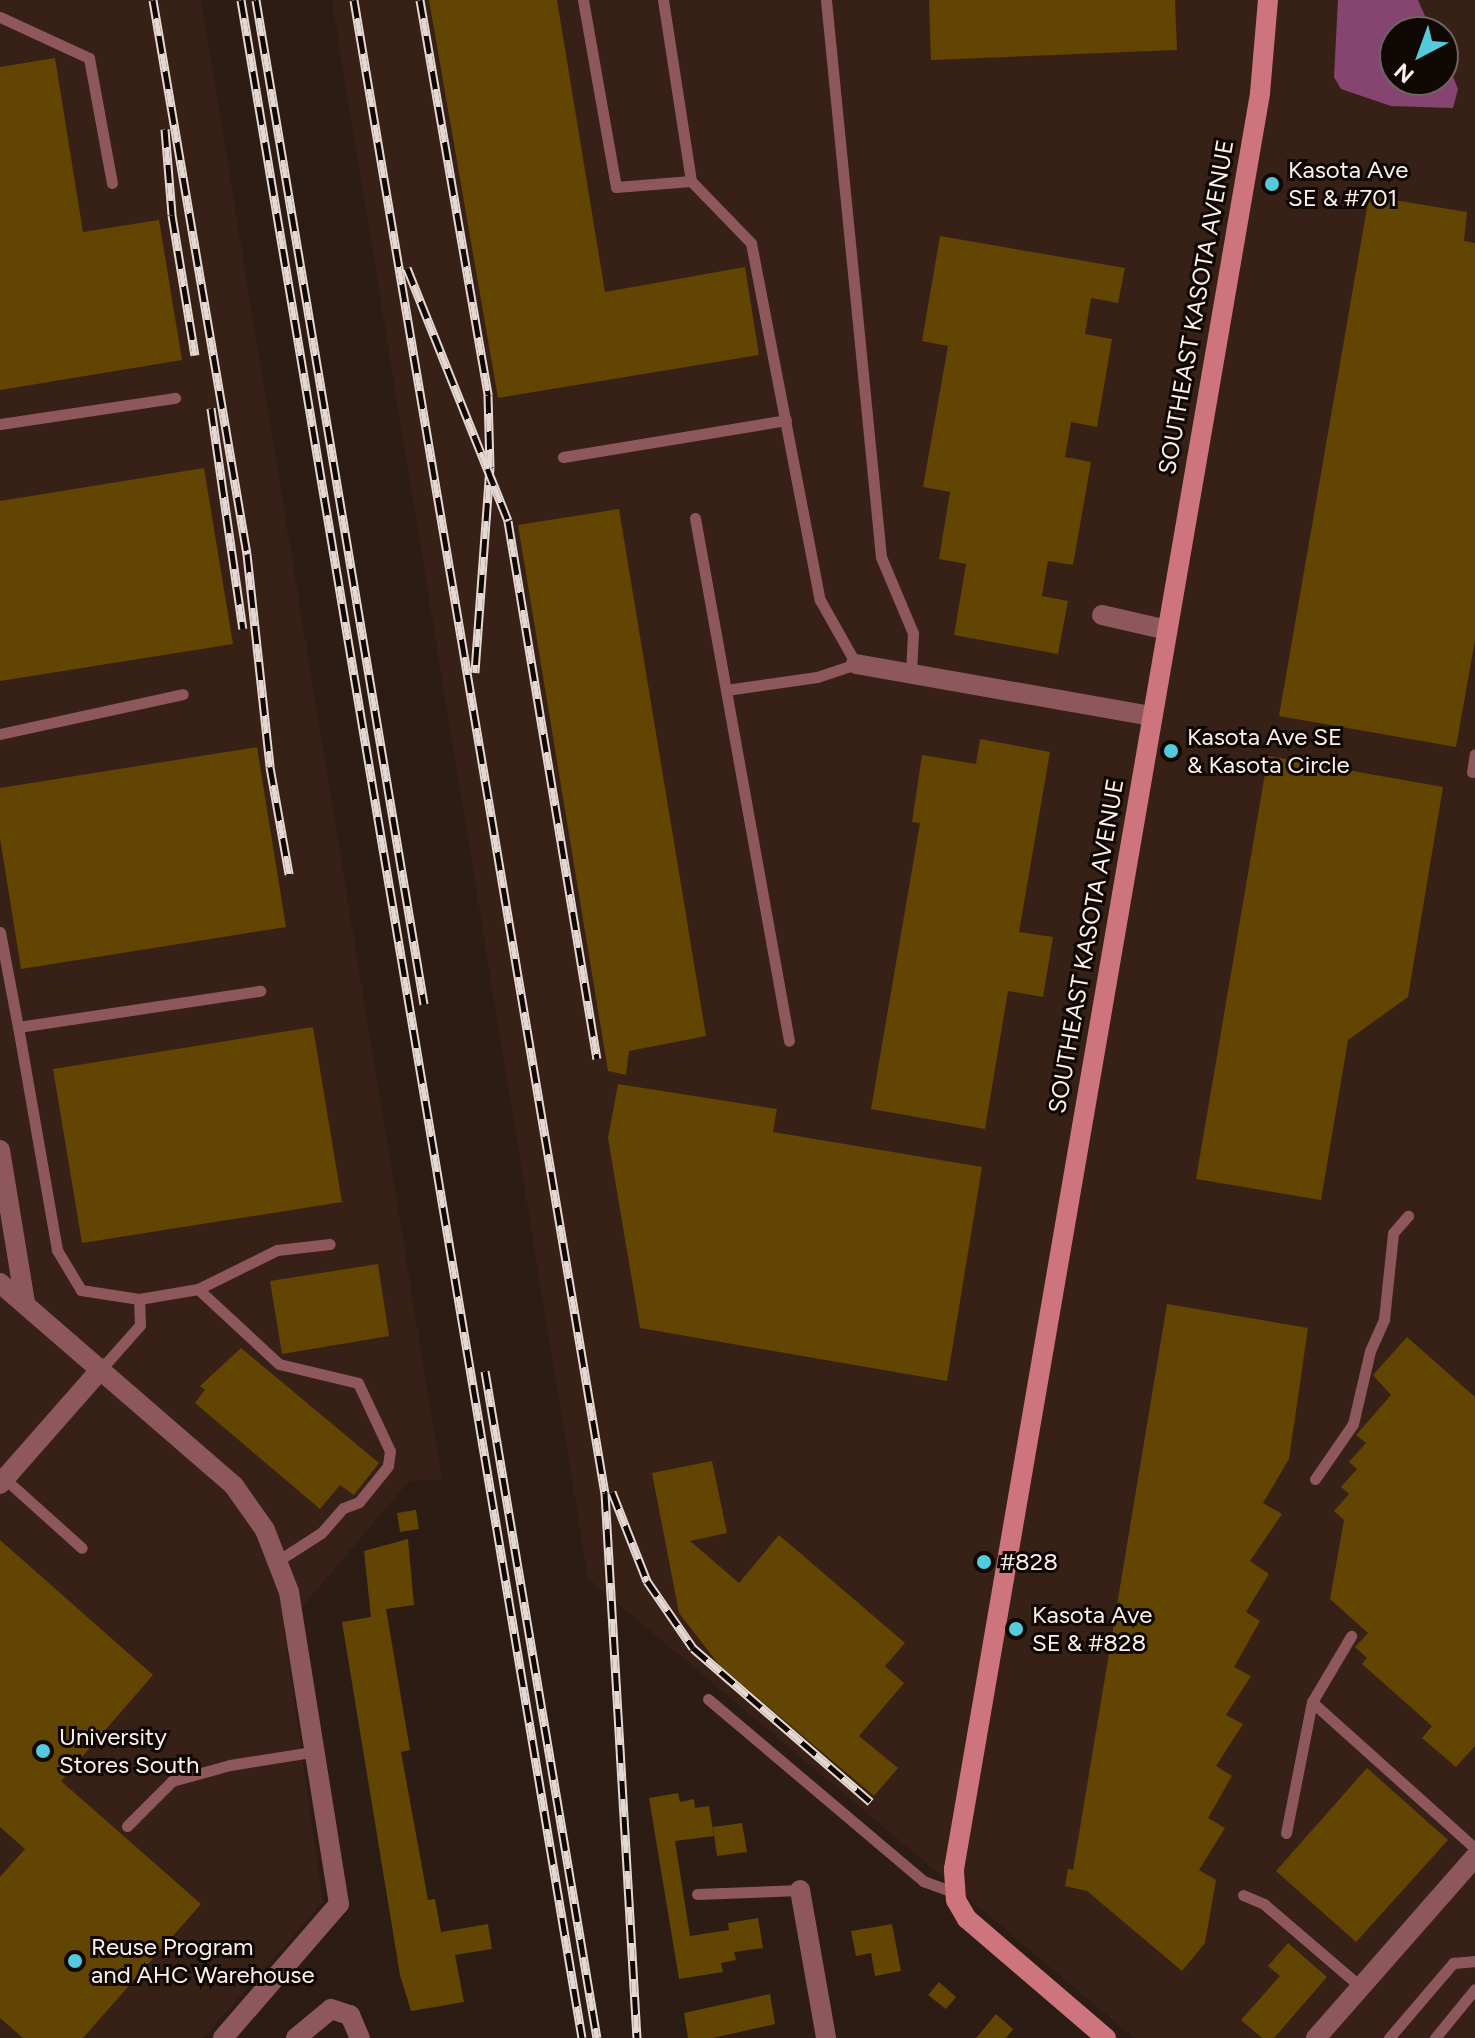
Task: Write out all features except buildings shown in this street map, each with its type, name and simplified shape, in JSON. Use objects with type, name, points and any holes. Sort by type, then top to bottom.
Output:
[{"type":"street","name":"SOUTHEAST KASOTA AVENUE","points":[[955,1896],[956,1854],[1260,93],[1268,0]]},
{"type":"street","points":[[1102,615],[1167,630]]},
{"type":"street","points":[[856,664],[1152,716]]},
{"type":"street","points":[[0,1150],[25,1303]]},
{"type":"street","points":[[0,1283],[102,1368],[234,1486],[279,1560],[317,1751],[339,1904],[223,2038]]},
{"type":"street","points":[[2,1481],[102,1368]]},
{"type":"street","points":[[1316,2038],[1475,1857]]},
{"type":"street","points":[[800,1890],[826,2038]]},
{"type":"street","points":[[955,1896],[967,1919],[1106,2038]]},
{"type":"street","points":[[296,2038],[331,2009],[350,2015],[360,2038]]},
{"type":"lane","points":[[583,0],[616,187],[691,181]]},
{"type":"lane","points":[[663,0],[691,181],[751,243],[820,600],[856,664],[817,677],[726,690]]},
{"type":"lane","points":[[826,0],[881,557],[913,633],[911,674]]},
{"type":"lane","points":[[0,17],[89,58],[112,183]]},
{"type":"lane","points":[[0,424],[175,398]]},
{"type":"lane","points":[[563,457],[786,420]]},
{"type":"lane","points":[[695,518],[789,1041]]},
{"type":"lane","points":[[0,734],[183,694]]},
{"type":"lane","points":[[1472,772],[1475,754]]},
{"type":"lane","points":[[0,932],[57,1250],[81,1290],[139,1299],[198,1289],[277,1250],[330,1244]]},
{"type":"lane","points":[[18,1027],[260,991]]},
{"type":"lane","points":[[1315,1479],[1353,1424],[1370,1351],[1384,1319],[1393,1233],[1408,1216]]},
{"type":"lane","points":[[198,1289],[279,1364],[358,1383],[390,1451],[388,1466],[359,1502],[343,1508],[321,1533],[279,1560]]},
{"type":"lane","points":[[102,1368],[140,1325],[139,1299]]},
{"type":"lane","points":[[2,1481],[82,1548]]},
{"type":"lane","points":[[1286,1833],[1312,1702],[1351,1636]]},
{"type":"lane","points":[[708,1699],[923,1881],[955,1896]]},
{"type":"lane","points":[[1312,1702],[1475,1848]]},
{"type":"lane","points":[[127,1826],[172,1781],[230,1765],[317,1751]]},
{"type":"lane","points":[[697,1894],[800,1890]]},
{"type":"lane","points":[[1243,1895],[1264,1904],[1361,1987]]},
{"type":"lane","points":[[1389,2038],[1453,1963],[1475,1961]]},
{"type":"lane","points":[[1435,2038],[1475,1989]]},
{"type":"shaded area","points":[[0,0],[201,0],[442,1480],[409,1481],[284,1628],[323,1902],[203,2038],[0,2038]]},
{"type":"shaded area","points":[[332,0],[1475,0],[1475,2038],[1134,2038],[588,1578]]},
{"type":"shaded area","points":[[1338,0],[1418,0],[1425,16],[1379,16],[1379,96],[1456,96],[1453,108],[1391,106],[1341,89],[1334,77]]},
{"type":"railway","points":[[153,0],[247,554],[270,767],[289,874]]},
{"type":"railway","points":[[241,0],[582,2038]]},
{"type":"railway","points":[[256,0],[424,1004]]},
{"type":"railway","points":[[354,0],[605,1493],[637,2038]]},
{"type":"railway","points":[[420,0],[488,395],[490,467],[475,672]]},
{"type":"railway","points":[[165,129],[172,215],[195,355]]},
{"type":"railway","points":[[407,268],[508,521],[597,1059]]},
{"type":"railway","points":[[211,408],[243,629]]},
{"type":"railway","points":[[485,1371],[597,2038]]},
{"type":"railway","points":[[612,1492],[647,1581],[693,1648],[871,1802]]},
{"type":"place","name":"Kasota Ave SE & #701","points":[[1272,184]]},
{"type":"place","name":"Kasota Ave SE & Kasota Circle","points":[[1171,751]]},
{"type":"place","name":"#828","points":[[984,1562]]},
{"type":"place","name":"Kasota Ave SE & #828","points":[[1016,1629]]},
{"type":"place","name":"University Stores South","points":[[43,1751]]},
{"type":"place","name":"Reuse Program and AHC Warehouse","points":[[75,1961]]}]
